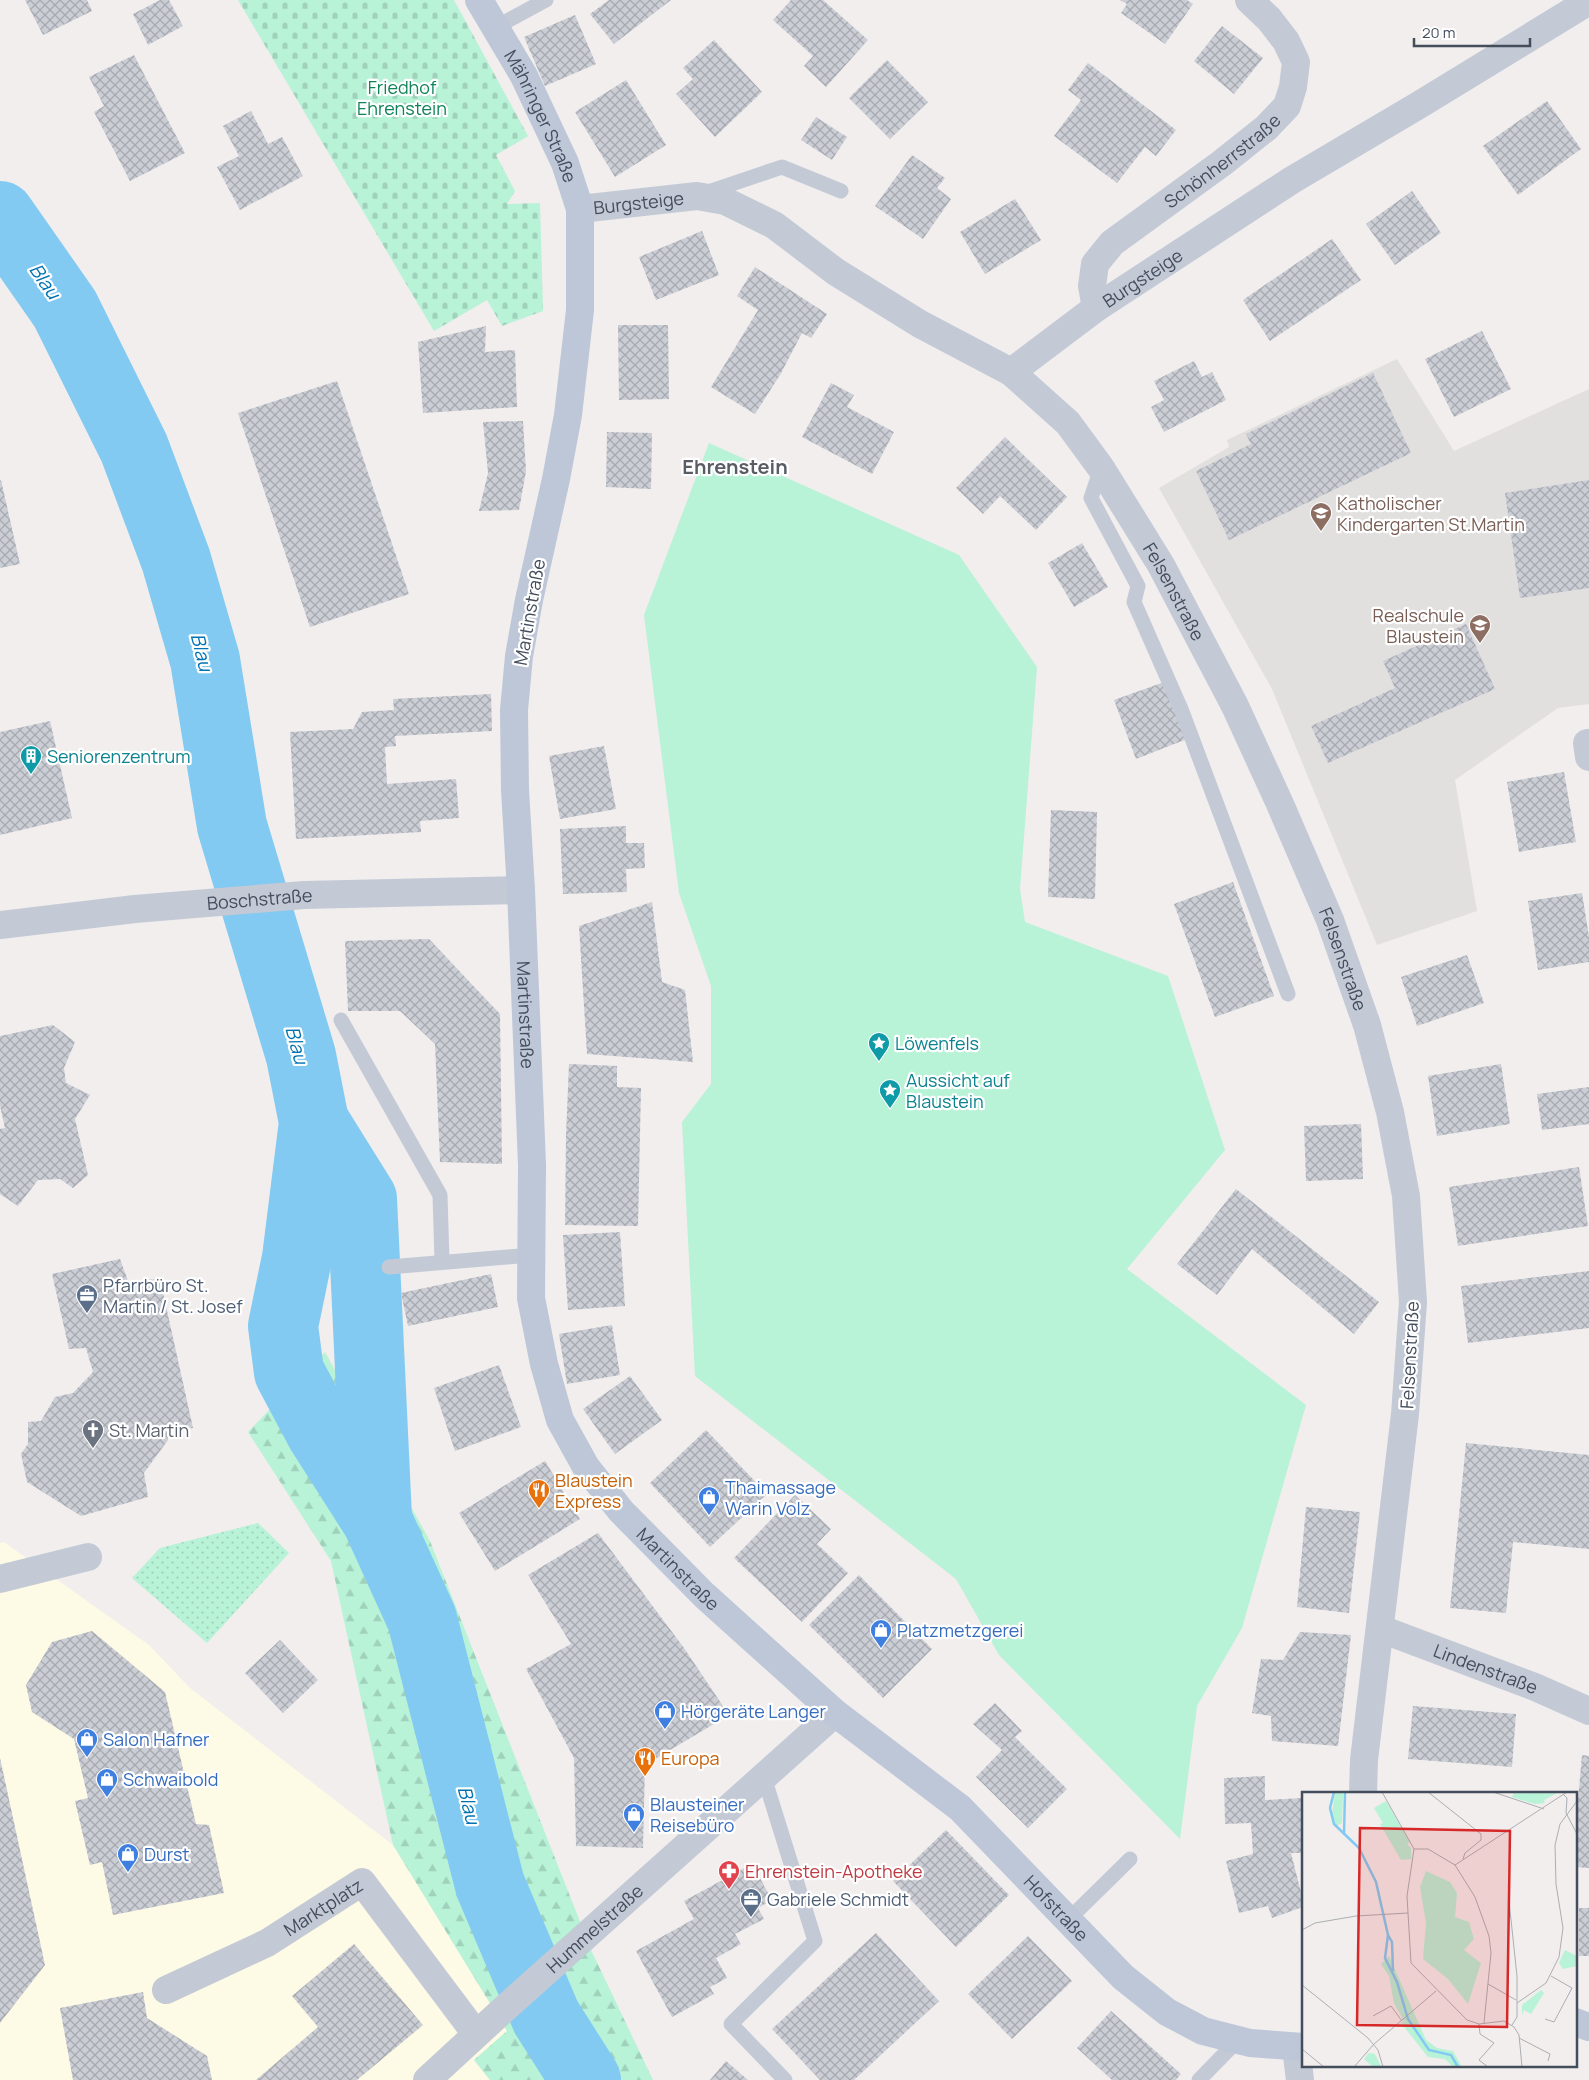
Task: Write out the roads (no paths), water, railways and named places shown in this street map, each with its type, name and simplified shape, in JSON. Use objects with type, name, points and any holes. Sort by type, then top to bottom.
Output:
[{"type":"street","name":"Mähringer Straße","points":[[479,0],[524,76],[565,163],[580,209]]},
{"type":"street","name":"Schönherrstraße","points":[[1096,308],[1092,286],[1095,264],[1112,243],[1222,163],[1266,128],[1287,106],[1293,87],[1296,62],[1286,41],[1269,18],[1249,0]]},
{"type":"street","name":"Burgsteige","points":[[580,209],[697,196],[725,201],[774,225],[836,272],[920,324],[1011,372],[1096,308],[1292,180],[1428,100],[1589,0]]},
{"type":"street","name":"Martinstraße","points":[[580,209],[580,310],[568,415],[529,600],[519,656],[514,710],[515,790],[532,1165],[531,1298],[544,1364],[560,1420],[586,1467],[621,1511],[704,1595],[835,1713]]},
{"type":"street","name":"Felsenstraße","points":[[1011,372],[1068,423],[1101,468],[1161,565],[1235,706],[1280,804],[1333,929],[1367,1025],[1390,1112],[1406,1196],[1412,1302],[1406,1414],[1381,1629]]},
{"type":"street","name":"Boschstraße","points":[[0,925],[61,916],[304,896],[521,890]]},
{"type":"street","points":[[0,1579],[88,1557]]},
{"type":"street","name":"Lindenstraße","points":[[1381,1629],[1542,1690],[1589,1711]]},
{"type":"street","points":[[1362,1792],[1364,1760],[1381,1629]]},
{"type":"street","name":"Hummelstraße","points":[[427,2080],[835,1713]]},
{"type":"street","name":"Hofstraße","points":[[835,1713],[960,1808],[1122,1977],[1167,2012],[1203,2031],[1250,2042],[1300,2047]]},
{"type":"street","name":"Marktplatz","points":[[166,1990],[268,1943],[362,1882],[476,2034]]},
{"type":"street","points":[[1576,2022],[1589,2027]]},
{"type":"street","points":[[1300,2047],[1300,2080]]},
{"type":"lane","points":[[496,28],[546,0]]},
{"type":"lane","name":"Burgsteige","points":[[697,196],[782,167],[841,191]]},
{"type":"lane","points":[[1101,468],[1091,498],[1138,586],[1134,602],[1181,709],[1288,994]]},
{"type":"lane","points":[[341,1020],[440,1195],[442,1262]]},
{"type":"lane","points":[[389,1267],[531,1255]]},
{"type":"lane","points":[[764,1777],[815,1941],[731,2024],[784,2080]]},
{"type":"lane","points":[[1068,1920],[1130,1859]]},
{"type":"lane","points":[[1199,2080],[1238,2040]]},
{"type":"waterway","name":"Blau","points":[[0,216],[65,309],[134,448],[176,560],[205,660],[232,826],[301,1056],[314,1122],[297,1258],[283,1326],[289,1372],[321,1432],[377,1520],[422,1619],[490,1885],[546,2017],[586,2080]]},
{"type":"waterway","name":"Blau","points":[[314,1122],[362,1199],[377,1518]]},
{"type":"place","name":"Katholischer Kindergarten St.Martin","points":[[1321,532]]},
{"type":"place","name":"Realschule Blaustein","points":[[1480,644]]},
{"type":"place","name":"Seniorenzentrum","points":[[31,775]]},
{"type":"place","name":"Löwenfels","points":[[879,1062]]},
{"type":"place","name":"Aussicht auf Blaustein","points":[[890,1109]]},
{"type":"place","name":"Pfarrbüro St. Martin / St. Josef","points":[[87,1314]]},
{"type":"place","name":"St. Martin","points":[[93,1449]]},
{"type":"place","name":"Blaustein Express","points":[[539,1509]]},
{"type":"place","name":"Thaimassage Warin Volz","points":[[709,1516]]},
{"type":"place","name":"Platzmetzgerei","points":[[881,1649]]},
{"type":"place","name":"Hörgeräte Langer","points":[[665,1730]]},
{"type":"place","name":"Salon Hafner","points":[[87,1758]]},
{"type":"place","name":"Europa","points":[[645,1777]]},
{"type":"place","name":"Schwaibold","points":[[107,1798]]},
{"type":"place","name":"Blausteiner Reisebüro","points":[[634,1833]]},
{"type":"place","name":"Durst","points":[[128,1873]]},
{"type":"place","name":"Ehrenstein-Apotheke","points":[[729,1890]]},
{"type":"place","name":"Gabriele Schmidt","points":[[751,1918]]},
{"type":"district","name":"Ehrenstein","points":[[735,466]]},
{"type":"park label","name":"Friedhof Ehrenstein","points":[[402,97]]}]
